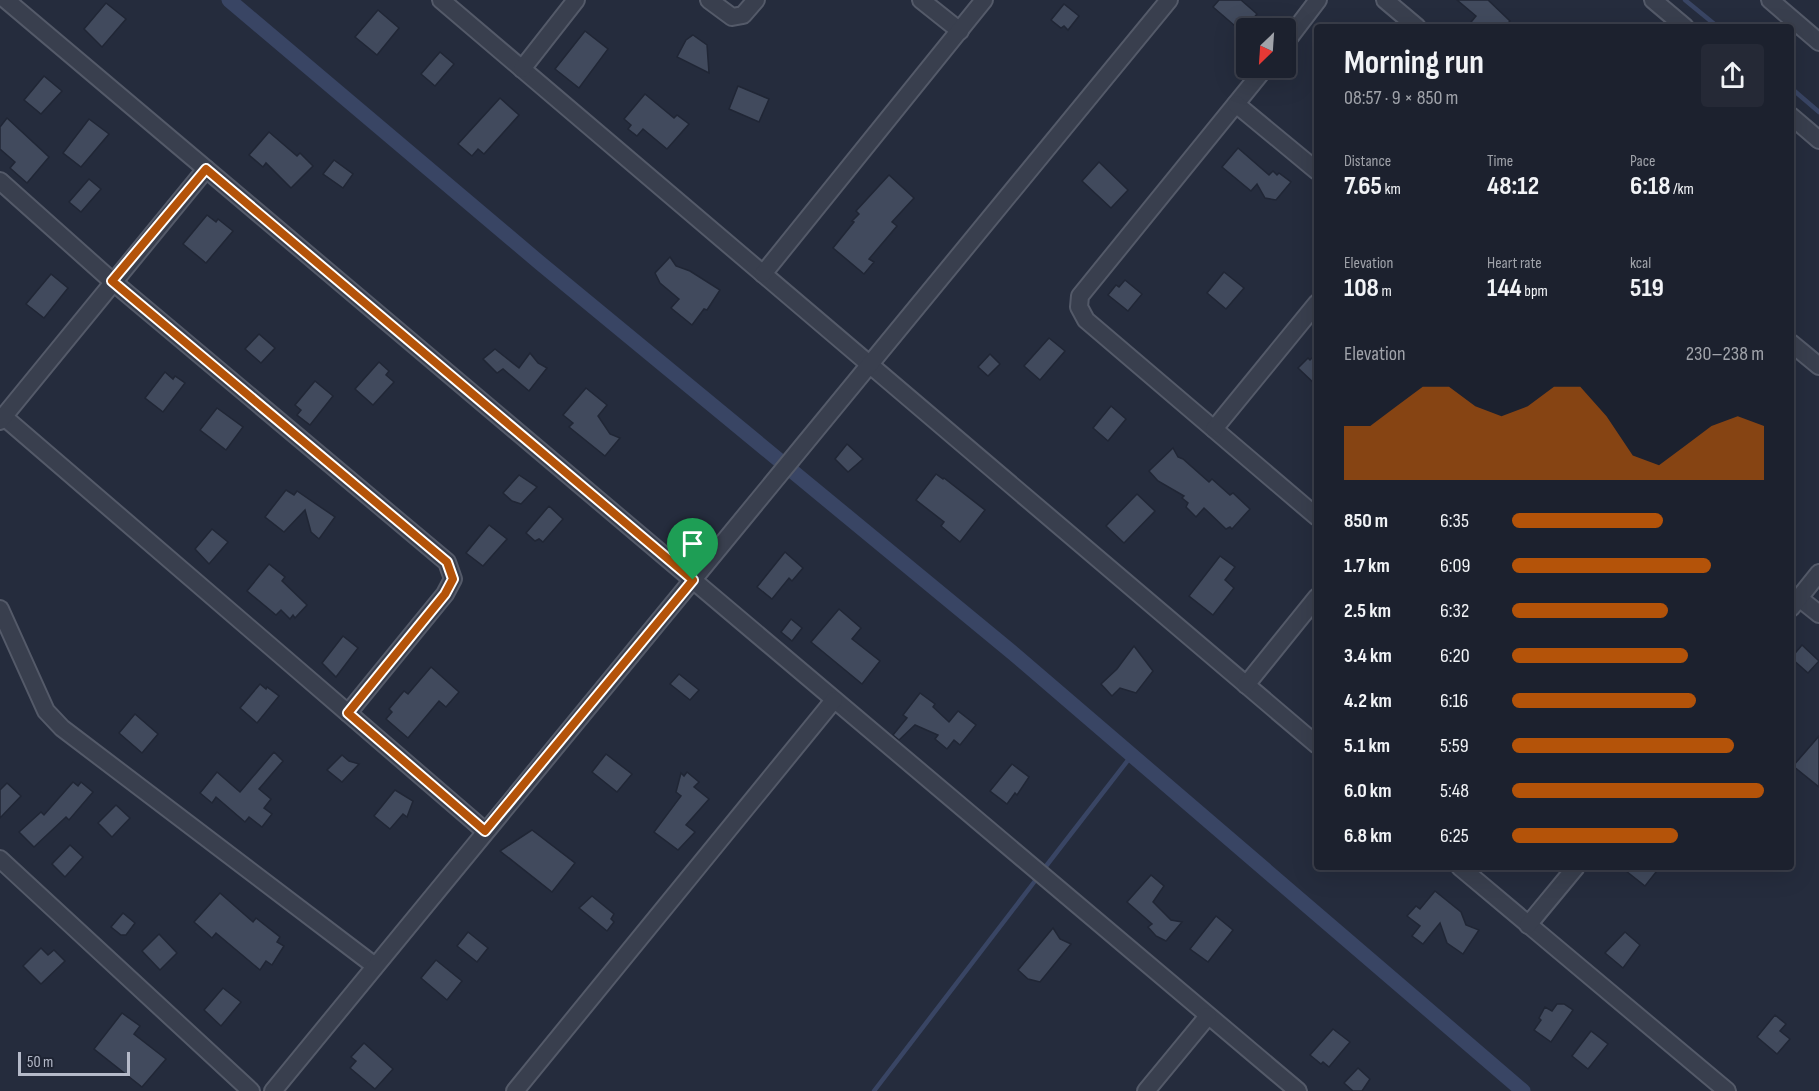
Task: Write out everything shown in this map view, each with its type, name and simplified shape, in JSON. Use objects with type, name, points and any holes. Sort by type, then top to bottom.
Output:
[{"type":"street","points":[[6,0],[1298,1091]]},
{"type":"street","points":[[441,0],[1314,742]]},
{"type":"street","points":[[522,69],[576,0]]},
{"type":"street","points":[[709,0],[732,17],[743,15],[756,0]]},
{"type":"street","points":[[921,0],[960,31]]},
{"type":"street","points":[[764,274],[984,0]]},
{"type":"street","points":[[273,1091],[1169,0]]},
{"type":"street","points":[[1296,29],[1318,0]]},
{"type":"street","points":[[1385,0],[1413,24]]},
{"type":"street","points":[[1653,0],[1681,24]]},
{"type":"street","points":[[1770,0],[1819,42]]},
{"type":"street","points":[[1257,78],[1080,296],[1078,307],[1086,320],[1314,514]]},
{"type":"street","points":[[1236,104],[1314,169]]},
{"type":"street","points":[[1794,119],[1819,140]]},
{"type":"street","points":[[206,169],[112,281],[2,419],[485,831]]},
{"type":"street","points":[[0,181],[112,281],[451,567],[453,579],[445,594],[348,713]]},
{"type":"street","points":[[1214,429],[1314,307]]},
{"type":"street","points":[[1794,345],[1819,366]]},
{"type":"street","points":[[1819,573],[1795,603],[1819,614]]},
{"type":"street","points":[[1246,685],[1314,601]]},
{"type":"street","points":[[0,609],[46,711],[62,728],[375,966]]},
{"type":"street","points":[[515,1091],[834,700]]},
{"type":"street","points":[[0,859],[250,1091]]},
{"type":"street","points":[[1464,870],[1727,1091]]},
{"type":"street","points":[[1528,925],[1574,870]]},
{"type":"street","points":[[1146,1091],[1208,1016]]},
{"type":"building","points":[[1219,0],[1241,0],[1257,14],[1254,18],[1236,18],[1236,27],[1213,7]]},
{"type":"building","points":[[1457,0],[1488,0],[1510,21],[1507,24],[1469,24],[1476,16]]},
{"type":"building","points":[[106,3],[126,19],[102,47],[84,29]]},
{"type":"building","points":[[1064,4],[1079,16],[1068,30],[1064,26],[1061,28],[1051,20]]},
{"type":"building","points":[[378,10],[399,28],[377,55],[355,37]]},
{"type":"building","points":[[585,31],[608,49],[579,88],[555,69]]},
{"type":"building","points":[[693,35],[707,45],[709,73],[677,57],[686,40]]},
{"type":"building","points":[[440,52],[454,64],[435,86],[421,74]]},
{"type":"building","points":[[44,76],[62,91],[41,114],[24,100]]},
{"type":"building","points":[[738,86],[769,99],[759,122],[729,109]]},
{"type":"building","points":[[645,94],[674,118],[677,115],[689,124],[667,149],[643,129],[637,136],[628,129],[631,125],[624,119]]},
{"type":"building","points":[[500,98],[519,115],[484,154],[478,149],[472,156],[458,144]]},
{"type":"building","points":[[7,118],[49,157],[27,183],[10,168],[15,162],[0,149],[0,127]]},
{"type":"building","points":[[89,119],[109,134],[81,167],[63,153]]},
{"type":"building","points":[[269,132],[297,156],[300,153],[313,166],[291,188],[266,163],[263,167],[249,155]]},
{"type":"building","points":[[1238,148],[1269,175],[1273,171],[1291,182],[1276,200],[1265,198],[1257,184],[1251,191],[1222,167]]},
{"type":"building","points":[[334,160],[353,174],[343,188],[323,174]]},
{"type":"building","points":[[1099,162],[1128,190],[1111,208],[1082,181]]},
{"type":"building","points":[[889,175],[914,198],[892,222],[897,226],[869,259],[874,262],[864,274],[833,248],[859,214],[856,211]]},
{"type":"building","points":[[89,179],[101,189],[81,212],[69,202]]},
{"type":"building","points":[[207,215],[216,222],[218,219],[233,231],[206,263],[183,244]]},
{"type":"building","points":[[670,257],[676,266],[690,271],[720,290],[707,310],[704,309],[692,325],[671,308],[679,299],[660,283],[655,273]]},
{"type":"building","points":[[1224,272],[1244,288],[1226,309],[1207,293]]},
{"type":"building","points":[[51,274],[68,288],[44,318],[26,304]]},
{"type":"building","points":[[1125,280],[1142,294],[1128,311],[1108,295],[1116,285],[1119,287]]},
{"type":"building","points":[[259,334],[275,348],[261,363],[245,349]]},
{"type":"building","points":[[1049,338],[1065,351],[1040,380],[1024,366]]},
{"type":"building","points":[[495,349],[519,368],[530,353],[538,363],[547,368],[529,391],[503,369],[497,373],[483,359]]},
{"type":"building","points":[[990,354],[1000,364],[988,376],[978,367]]},
{"type":"building","points":[[1314,356],[1314,383],[1298,368],[1308,358],[1310,360]]},
{"type":"building","points":[[379,362],[389,371],[386,375],[394,382],[373,405],[355,389]]},
{"type":"building","points":[[165,372],[173,379],[175,376],[185,383],[163,412],[145,398]]},
{"type":"building","points":[[315,381],[333,396],[310,425],[297,415],[301,410],[295,405]]},
{"type":"building","points":[[586,388],[607,405],[598,416],[610,434],[620,438],[605,456],[569,427],[573,423],[563,415]]},
{"type":"building","points":[[1111,406],[1126,419],[1108,441],[1093,428]]},
{"type":"building","points":[[217,408],[243,427],[226,450],[200,430]]},
{"type":"building","points":[[847,444],[863,459],[848,472],[835,459]]},
{"type":"building","points":[[1173,448],[1178,457],[1209,482],[1212,479],[1230,495],[1233,493],[1250,509],[1232,529],[1230,527],[1226,529],[1204,508],[1196,517],[1186,507],[1188,503],[1182,498],[1184,496],[1158,481],[1149,471]]},
{"type":"building","points":[[936,474],[985,510],[960,542],[941,526],[944,522],[916,500]]},
{"type":"building","points":[[519,475],[537,487],[521,504],[512,501],[503,493]]},
{"type":"building","points":[[286,490],[294,495],[297,491],[335,517],[319,539],[311,532],[305,510],[284,532],[265,517]]},
{"type":"building","points":[[1137,494],[1155,511],[1124,543],[1106,526]]},
{"type":"building","points":[[549,506],[563,519],[543,542],[539,539],[535,541],[526,533]]},
{"type":"building","points":[[489,525],[507,539],[483,566],[466,553]]},
{"type":"building","points":[[212,529],[228,542],[209,564],[195,549]]},
{"type":"building","points":[[785,552],[803,568],[792,581],[789,578],[772,599],[757,587]]},
{"type":"building","points":[[1220,556],[1235,567],[1225,580],[1234,588],[1213,615],[1189,596]]},
{"type":"building","points":[[269,564],[285,577],[282,581],[307,605],[295,618],[293,615],[290,619],[281,610],[276,615],[247,591]]},
{"type":"building","points":[[839,609],[861,628],[852,639],[880,661],[862,684],[811,642]]},
{"type":"building","points":[[791,619],[802,628],[792,641],[781,632]]},
{"type":"building","points":[[343,636],[358,648],[336,677],[322,663]]},
{"type":"building","points":[[1802,645],[1819,661],[1808,673],[1794,661],[1794,654]]},
{"type":"building","points":[[1134,646],[1153,671],[1136,693],[1120,688],[1112,696],[1101,684],[1117,669]]},
{"type":"building","points":[[431,667],[459,692],[446,707],[439,701],[408,738],[386,719],[392,712],[389,709],[404,691],[408,694]]},
{"type":"building","points":[[679,674],[699,690],[690,700],[670,684]]},
{"type":"building","points":[[260,684],[279,696],[257,723],[240,708]]},
{"type":"building","points":[[920,693],[935,704],[933,707],[949,722],[958,711],[976,725],[960,745],[954,740],[947,749],[935,739],[938,735],[915,725],[899,740],[893,735],[907,718],[903,715]]},
{"type":"building","points":[[135,714],[158,734],[142,753],[119,733]]},
{"type":"building","points":[[1819,736],[1819,787],[1794,765]]},
{"type":"building","points":[[274,752],[283,761],[259,789],[271,799],[264,808],[272,814],[262,827],[249,817],[245,822],[216,797],[212,803],[200,793],[217,772],[240,792]]},
{"type":"building","points":[[606,754],[632,774],[617,792],[592,772]]},
{"type":"building","points":[[342,755],[349,761],[359,764],[342,782],[327,770]]},
{"type":"building","points":[[1012,764],[1029,777],[1017,795],[1015,793],[1007,804],[990,791]]},
{"type":"building","points":[[687,772],[699,782],[694,787],[709,799],[686,825],[695,832],[678,850],[654,832],[681,796],[676,792],[681,773],[684,776]]},
{"type":"building","points":[[73,782],[78,786],[81,782],[93,792],[69,820],[66,817],[34,847],[19,832],[41,812],[44,815]]},
{"type":"building","points":[[7,783],[21,796],[0,818],[0,790]]},
{"type":"building","points":[[395,790],[413,801],[407,817],[403,814],[390,829],[374,816]]},
{"type":"building","points":[[116,805],[130,818],[112,837],[98,823]]},
{"type":"building","points":[[532,830],[575,863],[552,892],[500,851]]},
{"type":"building","points":[[70,845],[83,857],[65,877],[52,864]]},
{"type":"building","points":[[1625,870],[1658,870],[1645,886]]},
{"type":"building","points":[[1151,875],[1164,886],[1153,902],[1171,920],[1182,922],[1166,941],[1156,936],[1148,927],[1152,924],[1127,902]]},
{"type":"building","points":[[1435,891],[1461,912],[1466,925],[1479,930],[1463,954],[1447,943],[1440,923],[1423,944],[1412,936],[1420,926],[1407,916],[1416,906],[1420,909]]},
{"type":"building","points":[[220,893],[253,922],[256,918],[280,937],[277,942],[284,946],[272,965],[266,961],[260,970],[216,933],[212,938],[194,922]]},
{"type":"building","points":[[592,896],[614,914],[611,919],[614,922],[607,931],[579,908]]},
{"type":"building","points":[[123,913],[135,923],[126,935],[121,935],[111,927]]},
{"type":"building","points":[[1216,916],[1233,930],[1208,962],[1190,949]]},
{"type":"building","points":[[1053,928],[1060,939],[1071,944],[1040,982],[1028,979],[1018,970]]},
{"type":"building","points":[[468,932],[488,948],[477,962],[457,946]]},
{"type":"building","points":[[1625,932],[1640,945],[1623,968],[1605,953]]},
{"type":"building","points":[[159,934],[177,953],[160,970],[142,951]]},
{"type":"building","points":[[41,948],[48,955],[54,950],[65,961],[41,984],[23,966]]},
{"type":"building","points":[[436,960],[462,981],[447,1000],[421,978]]},
{"type":"building","points":[[223,988],[241,1002],[221,1026],[204,1010]]},
{"type":"building","points":[[1557,1004],[1564,1004],[1573,1010],[1551,1042],[1534,1030],[1541,1020],[1539,1018],[1545,1007],[1552,1011]]},
{"type":"building","points":[[122,1013],[140,1026],[134,1034],[166,1059],[142,1087],[94,1049]]},
{"type":"building","points":[[1775,1015],[1786,1024],[1780,1031],[1790,1039],[1777,1054],[1757,1037]]},
{"type":"building","points":[[1333,1029],[1350,1042],[1329,1067],[1310,1055]]},
{"type":"building","points":[[1591,1031],[1608,1044],[1588,1069],[1572,1056]]},
{"type":"building","points":[[364,1043],[393,1069],[375,1089],[350,1068],[356,1061],[351,1057]]},
{"type":"building","points":[[1358,1068],[1370,1079],[1362,1091],[1353,1091],[1344,1083]]},
{"type":"waterway","points":[[229,0],[540,263],[1014,654],[1523,1091]]},
{"type":"waterway","points":[[1685,0],[1714,24]]},
{"type":"waterway","points":[[1794,91],[1819,112]]},
{"type":"waterway","points":[[1043,870],[1132,755]]},
{"type":"waterway","points":[[874,1091],[1038,877]]},
{"type":"route","points":[[206,169],[693,580],[485,831],[348,713],[445,594],[453,579],[447,562],[112,281],[206,169]]}]
